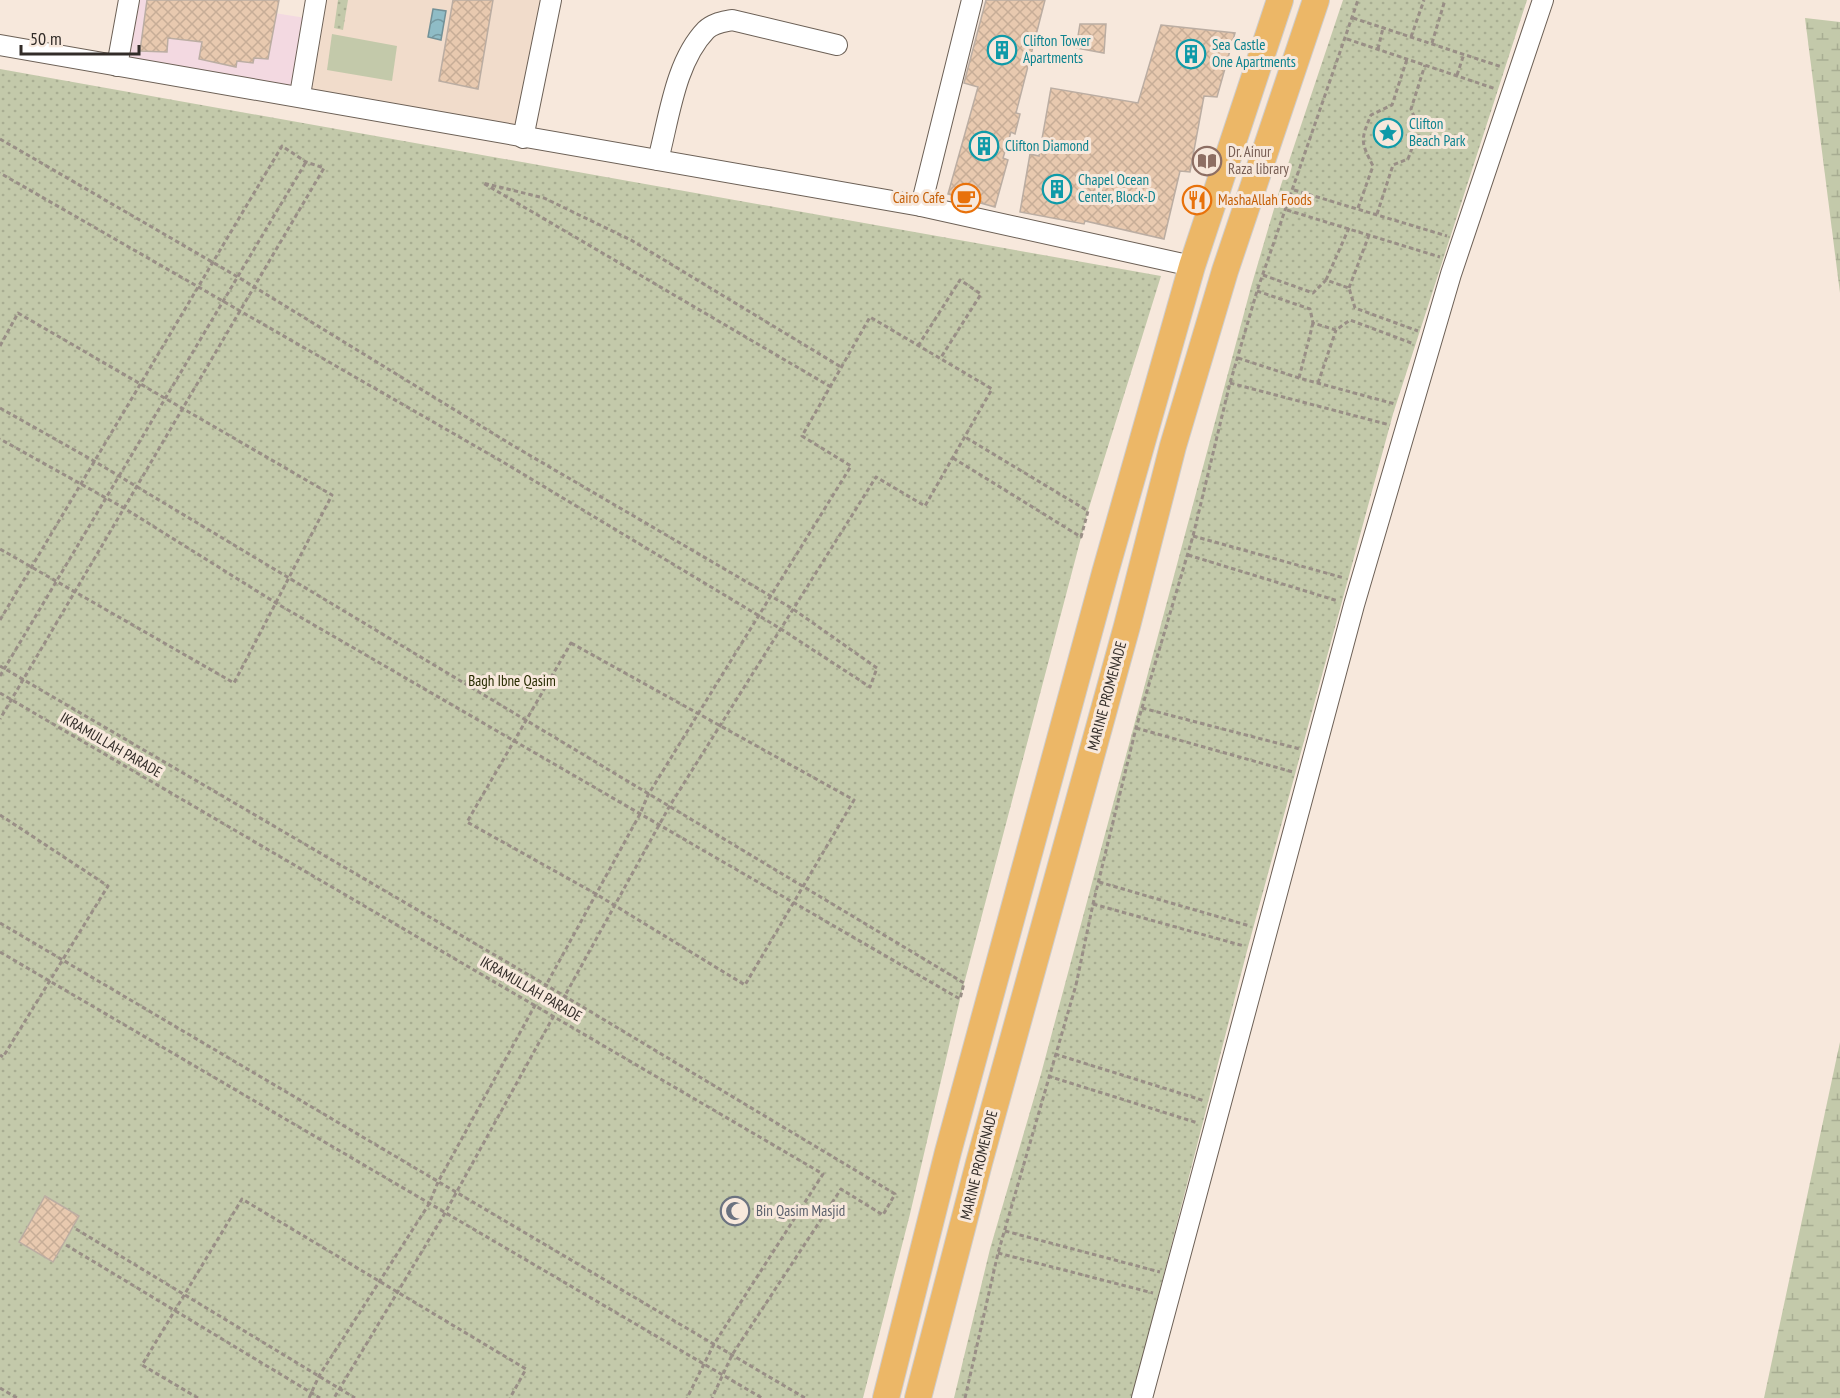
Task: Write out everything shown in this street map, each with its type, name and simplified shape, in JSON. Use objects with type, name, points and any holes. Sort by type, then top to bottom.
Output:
[{"type":"main road","points":[[886,1398],[948,1152],[1105,573],[1192,266],[1280,0]]},
{"type":"main road","name":"MARINE PROMENADE","points":[[918,1398],[979,1162],[1177,435],[1225,271],[1316,0]]},
{"type":"main road","points":[[948,1152],[960,1167],[973,1166],[979,1162]]},
{"type":"main road","points":[[927,1236],[942,1232],[950,1235],[958,1247]]},
{"type":"street","points":[[117,66],[129,0]]},
{"type":"street","points":[[300,95],[316,0]]},
{"type":"street","points":[[523,138],[551,0]]},
{"type":"street","points":[[921,206],[972,0]]},
{"type":"street","points":[[1142,1398],[1354,605],[1451,274],[1543,0]]},
{"type":"street","points":[[658,160],[680,78],[692,52],[707,30],[718,22],[732,20],[837,45]]},
{"type":"street","points":[[0,45],[300,95],[523,138],[921,206],[1192,266]]},
{"type":"path","points":[[965,1398],[998,1253],[1076,985],[1093,904],[1136,728],[1193,536],[1230,383],[1257,291],[1294,190],[1358,0]]},
{"type":"path","points":[[1411,37],[1424,0]]},
{"type":"path","points":[[1432,43],[1444,0]]},
{"type":"path","points":[[1353,18],[1505,68]]},
{"type":"path","points":[[1378,49],[1383,27]]},
{"type":"path","points":[[1347,39],[1498,89]]},
{"type":"path","points":[[1458,75],[1464,54]]},
{"type":"path","points":[[1358,208],[1373,166],[1362,144],[1365,128],[1371,115],[1392,105],[1407,59]]},
{"type":"path","points":[[1377,214],[1392,165],[1408,159],[1419,129],[1411,109],[1425,65]]},
{"type":"path","points":[[0,140],[238,277],[253,289],[770,597],[794,609],[877,668],[870,687],[781,629],[757,618],[503,462],[0,173]]},
{"type":"path","points":[[0,620],[282,146],[306,162],[324,168],[0,719]]},
{"type":"path","points":[[0,676],[306,162]]},
{"type":"path","points":[[831,387],[483,183],[544,198],[631,240],[842,367]]},
{"type":"path","points":[[1294,190],[1450,237]]},
{"type":"path","points":[[1287,210],[1443,258]]},
{"type":"path","points":[[1263,275],[1313,293],[1326,280],[1349,228]]},
{"type":"path","points":[[1369,235],[1349,288],[1355,308],[1420,332]]},
{"type":"path","points":[[918,346],[960,280],[981,294],[940,359]]},
{"type":"path","points":[[1326,280],[1349,288]]},
{"type":"path","points":[[1257,291],[1310,309],[1313,322],[1299,378]]},
{"type":"path","points":[[0,346],[18,313],[332,495],[234,683],[0,549]]},
{"type":"path","points":[[309,1398],[319,1376],[429,1204],[438,1182],[640,814],[648,795],[851,466],[802,436],[870,317],[992,389],[926,506],[876,477],[669,807],[661,826],[445,1213],[334,1398]]},
{"type":"path","points":[[1318,383],[1336,330],[1350,320],[1416,345]]},
{"type":"path","points":[[1313,322],[1336,330]]},
{"type":"path","points":[[1238,358],[1299,378],[1397,405]]},
{"type":"path","points":[[1230,383],[1390,425]]},
{"type":"path","points":[[0,408],[94,461],[288,580],[964,983],[960,999],[276,603],[124,508],[0,439]]},
{"type":"path","points":[[953,458],[1081,537],[1088,511],[965,437]]},
{"type":"path","points":[[1193,536],[1348,579]]},
{"type":"path","points":[[1188,555],[1342,602]]},
{"type":"path","points":[[571,643],[854,800],[746,985],[596,894],[467,822],[524,720],[571,643]]},
{"type":"path","name":"IKRAMULLAH PARADE","points":[[0,666],[546,985],[564,998],[895,1194],[883,1215],[841,1189],[732,1355]]},
{"type":"path","name":"IKRAMULLAH PARADE","points":[[0,693],[10,701],[823,1174],[714,1344],[687,1398]]},
{"type":"path","points":[[1142,708],[1302,750]]},
{"type":"path","points":[[1136,728],[1295,772]]},
{"type":"path","points":[[0,815],[108,886],[3,1057],[0,1055]]},
{"type":"path","points":[[1099,882],[1254,927]]},
{"type":"path","points":[[1093,904],[1248,947]]},
{"type":"path","points":[[0,923],[805,1398]]},
{"type":"path","points":[[0,952],[762,1398]]},
{"type":"path","points":[[1055,1054],[1208,1102]]},
{"type":"path","points":[[1048,1076],[1203,1124]]},
{"type":"path","points":[[198,1398],[142,1365],[242,1199],[526,1369],[510,1398]]},
{"type":"path","points":[[76,1229],[355,1398]]},
{"type":"path","points":[[1005,1231],[1164,1273]]},
{"type":"path","points":[[66,1245],[320,1398]]},
{"type":"path","points":[[998,1253],[1159,1295]]},
{"type":"path","points":[[712,1398],[732,1355]]},
{"type":"path","points":[[0,1388],[17,1398]]},
{"type":"shaded area","points":[[129,0],[193,0],[312,19],[300,93],[117,66]]},
{"type":"shaded area","points":[[316,0],[551,0],[525,138],[300,93]]},
{"type":"green space","points":[[338,0],[348,0],[343,30],[334,28]]},
{"type":"green space","points":[[1343,0],[1527,0],[1393,414],[1248,947],[1132,1398],[954,1398],[990,1249],[1041,1074],[1251,287],[1281,185]]},
{"type":"green space","points":[[1805,18],[1840,22],[1840,293]]},
{"type":"green space","points":[[332,34],[397,46],[392,81],[327,70]]},
{"type":"green space","name":"Bagh Ibne Qasim","points":[[0,69],[1161,276],[1088,511],[960,999],[910,1214],[863,1398],[0,1398]]},
{"type":"green space","points":[[1840,1042],[1840,1398],[1764,1398]]},
{"type":"water","points":[[433,9],[446,11],[441,40],[428,37]]},
{"type":"building","points":[[147,0],[279,0],[268,59],[254,58],[253,63],[237,61],[236,67],[199,59],[202,42],[168,38],[167,52],[140,51]]},
{"type":"building","points":[[453,0],[493,0],[478,89],[439,81]]},
{"type":"building","points":[[986,0],[1045,0],[1016,113],[1020,114],[1015,134],[1011,132],[1003,158],[1008,160],[995,207],[948,194],[978,87],[964,83]]},
{"type":"building","points":[[1080,24],[1106,24],[1104,53],[1076,48]]},
{"type":"building","points":[[1161,25],[1235,33],[1217,97],[1204,96],[1190,172],[1180,171],[1164,239],[1085,221],[1084,224],[1020,212],[1030,154],[1039,156],[1051,88],[1138,103]]},
{"type":"building","points":[[45,1196],[79,1216],[53,1262],[19,1242]]},
{"type":"place","name":"Clifton Tower Apartments","points":[[1002,50]]},
{"type":"place","name":"Sea Castle One Apartments","points":[[1191,54]]},
{"type":"place","name":"Clifton Beach Park","points":[[1388,133]]},
{"type":"place","name":"Clifton Diamond","points":[[984,146]]},
{"type":"place","name":"Dr. Ainur Raza library","points":[[1207,161]]},
{"type":"place","name":"Chapel Ocean Center, Block-D","points":[[1057,189]]},
{"type":"place","name":"Cairo Cafe","points":[[966,198]]},
{"type":"place","name":"MashaAllah Foods","points":[[1197,200]]},
{"type":"place","name":"Bin Qasim Masjid","points":[[735,1211]]}]
